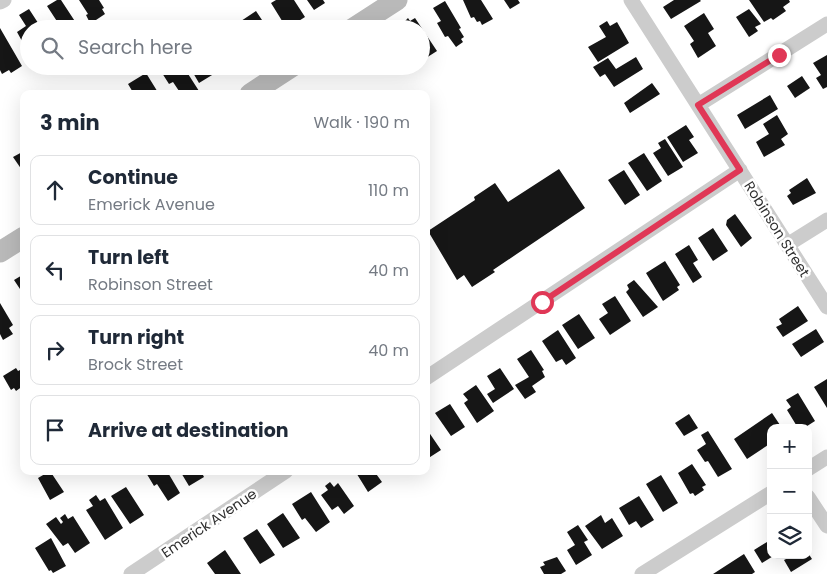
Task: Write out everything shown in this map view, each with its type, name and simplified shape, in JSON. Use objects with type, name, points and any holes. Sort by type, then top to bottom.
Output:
[{"type":"main road","points":[[366,20],[398,0]]},
{"type":"main road","points":[[256,90],[279,75]]},
{"type":"main road","points":[[0,252],[20,240]]},
{"type":"street","points":[[0,2],[4,0]]},
{"type":"street","name":"Robinson Street","points":[[631,0],[827,307]]},
{"type":"street","points":[[698,105],[827,24]]},
{"type":"street","points":[[430,375],[740,170]]},
{"type":"street","points":[[787,245],[827,220]]},
{"type":"street","points":[[812,466],[827,457]]},
{"type":"street","name":"Emerick Avenue","points":[[131,574],[280,475]]},
{"type":"street","points":[[642,574],[767,496]]},
{"type":"street","points":[[812,503],[827,526]]},
{"type":"building","points":[[57,0],[61,0],[74,20],[56,20],[47,6]]},
{"type":"building","points":[[79,0],[99,0],[105,14],[96,20],[88,20],[86,15],[88,14]]},
{"type":"building","points":[[276,0],[294,0],[305,17],[300,20],[282,20],[271,3]]},
{"type":"building","points":[[307,0],[323,0],[325,3],[314,10]]},
{"type":"building","points":[[463,0],[481,0],[493,19],[482,25],[480,21],[477,22],[474,17],[471,18]]},
{"type":"building","points":[[504,0],[518,0],[520,3],[510,9]]},
{"type":"building","points":[[674,0],[701,1],[671,19],[663,7]]},
{"type":"building","points":[[749,0],[789,0],[790,2],[783,7],[786,11],[773,20],[771,18],[764,22]]},
{"type":"building","points":[[445,1],[461,28],[459,29],[464,37],[461,39],[463,42],[456,47],[448,36],[445,37],[437,23],[441,21],[433,8]]},
{"type":"building","points":[[29,9],[36,20],[22,20],[19,15]]},
{"type":"building","points":[[749,9],[761,24],[755,27],[758,31],[749,37],[736,17]]},
{"type":"building","points":[[256,11],[262,20],[242,20]]},
{"type":"building","points":[[704,13],[714,29],[708,33],[716,46],[698,58],[690,44],[694,41],[684,26]]},
{"type":"building","points":[[607,21],[610,26],[617,22],[629,43],[598,62],[588,47],[606,37],[599,26]]},
{"type":"building","points":[[0,28],[20,63],[20,67],[11,73],[9,70],[2,74],[0,70]]},
{"type":"building","points":[[430,40],[437,51],[430,55]]},
{"type":"building","points":[[827,55],[827,87],[823,89],[816,78],[821,75],[813,63]]},
{"type":"building","points":[[636,57],[643,69],[614,87],[605,74],[600,77],[593,67],[608,58],[616,69]]},
{"type":"building","points":[[143,75],[147,75],[157,90],[132,90],[128,84]]},
{"type":"building","points":[[163,75],[189,75],[198,90],[178,90],[173,82],[169,84]]},
{"type":"building","points":[[194,75],[212,75],[199,83]]},
{"type":"building","points":[[802,76],[810,88],[795,98],[787,86]]},
{"type":"building","points":[[652,83],[660,94],[630,113],[624,103]]},
{"type":"building","points":[[770,95],[778,109],[745,129],[737,115]]},
{"type":"building","points":[[777,115],[788,134],[781,139],[785,145],[764,157],[756,142],[769,134],[763,124]]},
{"type":"building","points":[[686,125],[694,137],[689,140],[698,153],[683,162],[667,137]]},
{"type":"building","points":[[665,139],[683,167],[668,176],[653,153],[661,148],[658,143]]},
{"type":"building","points":[[20,153],[20,167],[13,157]]},
{"type":"building","points":[[644,153],[662,181],[647,191],[628,163]]},
{"type":"building","points":[[559,169],[585,208],[493,270],[495,272],[472,287],[464,275],[457,280],[430,234],[430,230],[475,200],[474,197],[495,183],[508,202]]},
{"type":"building","points":[[624,170],[640,195],[625,205],[608,180]]},
{"type":"building","points":[[807,178],[816,193],[793,205],[787,196],[791,193],[789,190]]},
{"type":"building","points":[[735,214],[752,238],[741,247],[726,225],[727,220]]},
{"type":"building","points":[[713,228],[728,251],[713,261],[698,238]]},
{"type":"building","points":[[689,245],[698,260],[693,263],[702,277],[693,283],[675,254]]},
{"type":"building","points":[[665,261],[680,285],[677,287],[679,290],[663,301],[646,273]]},
{"type":"building","points":[[20,276],[20,289],[14,280]]},
{"type":"building","points":[[634,280],[658,307],[643,317],[626,292],[629,289],[627,285]]},
{"type":"building","points":[[615,296],[631,321],[610,335],[599,319],[608,313],[602,304]]},
{"type":"building","points":[[0,303],[13,325],[9,328],[13,334],[3,340],[0,334]]},
{"type":"building","points":[[798,306],[808,321],[783,337],[776,327],[782,324],[779,319]]},
{"type":"building","points":[[579,314],[595,338],[578,349],[562,325]]},
{"type":"building","points":[[816,329],[824,342],[801,357],[792,344]]},
{"type":"building","points":[[558,330],[576,358],[566,365],[562,359],[556,362],[542,341]]},
{"type":"building","points":[[531,350],[544,370],[542,371],[545,377],[532,386],[536,392],[525,399],[515,385],[529,377],[517,359]]},
{"type":"building","points":[[16,368],[18,371],[20,370],[20,388],[16,391],[14,388],[11,390],[3,376]]},
{"type":"building","points":[[500,368],[514,389],[493,403],[487,394],[495,389],[487,376]]},
{"type":"building","points":[[827,379],[827,408],[814,387]]},
{"type":"building","points":[[476,385],[494,411],[477,423],[464,403],[468,400],[463,394]]},
{"type":"building","points":[[798,393],[815,421],[810,424],[796,424],[787,410],[791,407],[786,400]]},
{"type":"building","points":[[450,404],[465,427],[451,436],[435,413]]},
{"type":"building","points":[[772,413],[779,424],[767,424],[767,446],[747,459],[734,439]]},
{"type":"building","points":[[689,414],[698,428],[684,436],[675,423]]},
{"type":"building","points":[[708,431],[732,469],[718,477],[708,461],[705,462],[697,450],[706,444],[701,435]]},
{"type":"building","points":[[430,434],[441,450],[430,457]]},
{"type":"building","points":[[692,464],[706,485],[702,487],[704,490],[695,496],[693,493],[690,494],[678,473]]},
{"type":"building","points":[[43,475],[53,475],[64,492],[50,500],[38,478]]},
{"type":"building","points":[[147,475],[169,475],[180,493],[168,501],[157,484],[154,486]]},
{"type":"building","points":[[182,475],[203,475],[204,477],[189,486]]},
{"type":"building","points":[[357,475],[377,475],[382,482],[368,492]]},
{"type":"building","points":[[661,475],[678,503],[663,512],[646,484]]},
{"type":"building","points":[[330,482],[334,487],[338,483],[354,506],[344,514],[338,506],[332,510],[321,495],[328,490],[325,486]]},
{"type":"building","points":[[126,487],[144,515],[130,524],[111,496]]},
{"type":"building","points":[[311,492],[330,522],[316,532],[305,518],[302,520],[292,504]]},
{"type":"building","points":[[96,495],[100,501],[105,498],[123,528],[105,540],[86,510],[93,506],[89,500]]},
{"type":"building","points":[[639,496],[654,520],[641,528],[636,521],[629,525],[619,508]]},
{"type":"building","points":[[283,513],[300,538],[283,548],[267,524]]},
{"type":"building","points":[[65,514],[68,519],[73,516],[90,543],[75,553],[68,543],[63,546],[46,524],[56,517],[61,524],[63,522],[60,518]]},
{"type":"building","points":[[601,515],[605,523],[612,518],[623,536],[602,549],[585,526]]},
{"type":"building","points":[[578,525],[588,540],[584,542],[592,555],[576,565],[567,550],[575,545],[567,532]]},
{"type":"building","points":[[257,529],[275,555],[260,564],[243,538]]},
{"type":"building","points":[[51,538],[66,566],[53,573],[51,570],[49,571],[35,548]]},
{"type":"building","points":[[767,542],[768,559],[762,563],[754,550]]},
{"type":"building","points":[[225,550],[241,574],[215,574],[207,563]]},
{"type":"building","points":[[744,554],[755,572],[752,574],[713,574]]},
{"type":"building","points":[[557,557],[566,571],[561,574],[544,574],[540,567],[545,565],[543,562]]},
{"type":"building","points":[[786,559],[812,559],[791,572],[784,560]]},
{"type":"route","points":[[542,302],[740,170],[698,105],[779,55]]}]
